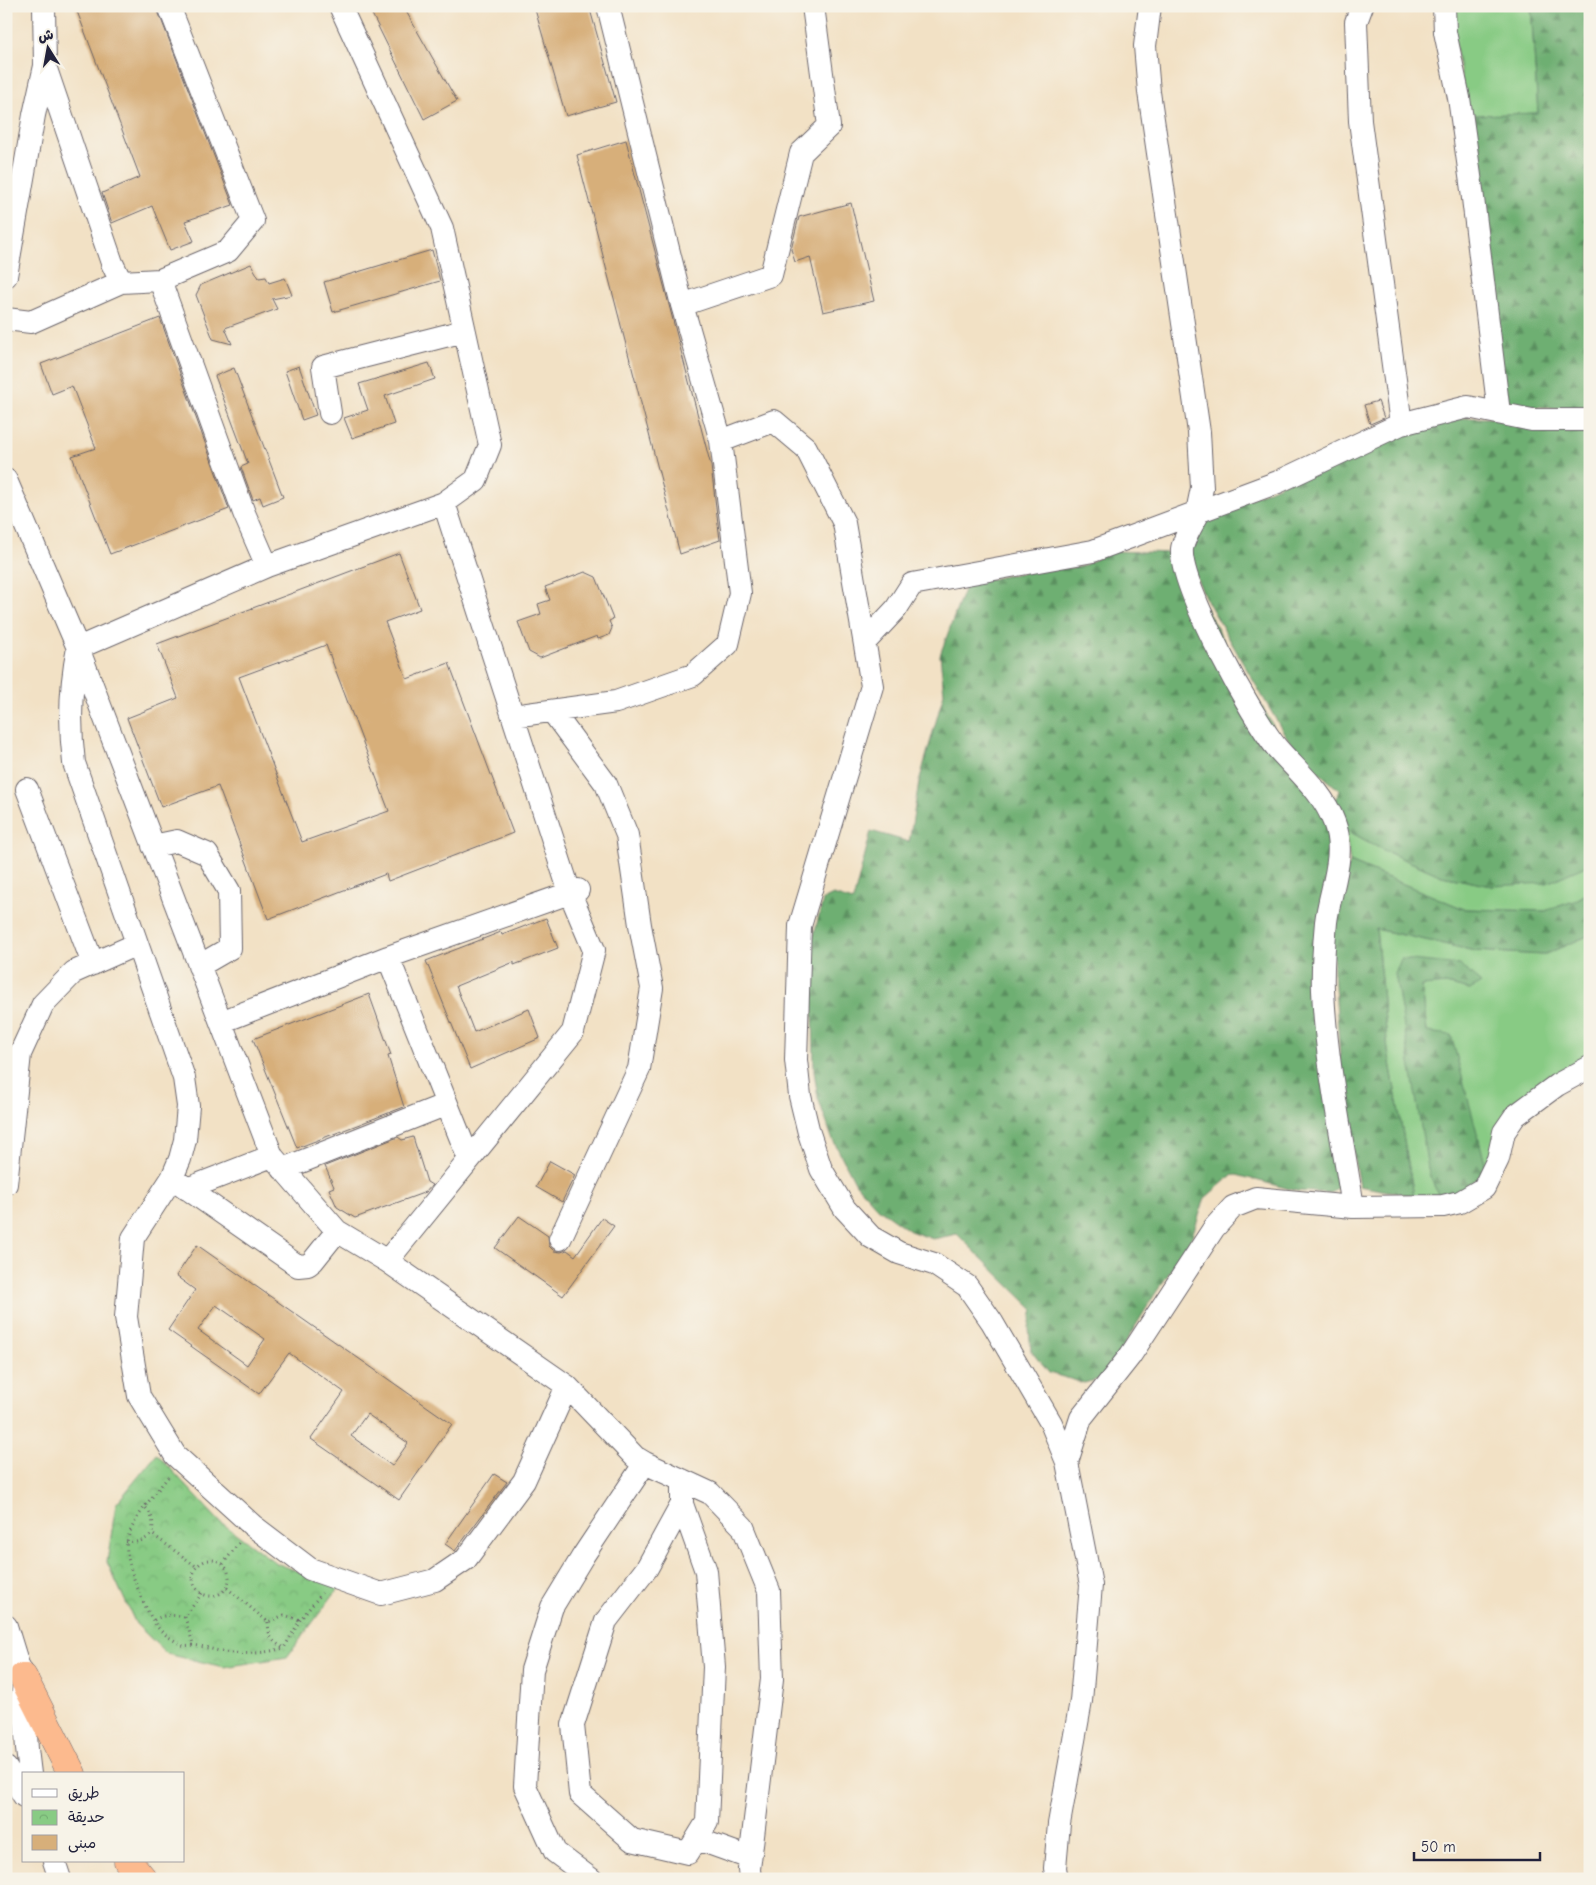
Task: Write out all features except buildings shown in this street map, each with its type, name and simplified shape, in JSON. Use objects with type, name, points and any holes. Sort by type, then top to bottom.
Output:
[{"type":"highway","points":[[18,1672],[71,1772]]},
{"type":"highway","points":[[129,1862],[143,1879]]},
{"type":"street","points":[[6,276],[34,115],[45,66],[44,6]]},
{"type":"street","points":[[6,319],[31,322],[121,282],[160,280],[228,250],[254,221],[169,6]]},
{"type":"street","points":[[78,648],[267,566],[444,503],[476,480],[490,445],[442,228],[340,6]]},
{"type":"street","points":[[514,716],[616,702],[693,675],[728,644],[740,592],[721,441],[682,305],[608,6]]},
{"type":"street","points":[[682,305],[771,275],[801,153],[829,126],[813,6]]},
{"type":"street","points":[[1150,6],[1145,46],[1149,92],[1200,432],[1202,488],[1198,512],[1182,547],[1185,569],[1200,611],[1252,712],[1277,748],[1307,778],[1324,802],[1334,821],[1340,840],[1326,921],[1322,989],[1330,1067],[1354,1207]]},
{"type":"street","points":[[1362,6],[1356,22],[1360,121],[1401,424]]},
{"type":"street","points":[[1444,6],[1445,32],[1459,98],[1472,190],[1499,413]]},
{"type":"street","points":[[45,66],[112,263],[121,282]]},
{"type":"street","points":[[160,280],[244,513],[267,566]]},
{"type":"street","points":[[330,413],[324,367],[464,331]]},
{"type":"street","points":[[865,642],[896,609],[912,584],[1093,551],[1278,482],[1401,424],[1468,407],[1532,420],[1590,420]]},
{"type":"street","points":[[721,441],[774,421],[806,448],[844,523],[872,686],[800,926],[796,1060],[800,1096],[809,1133],[821,1169],[845,1209],[872,1237],[900,1253],[934,1264],[967,1286],[992,1322],[1051,1423],[1067,1462],[1091,1585],[1081,1701],[1059,1824],[1055,1868],[1057,1879]]},
{"type":"street","points":[[6,480],[78,648],[199,966],[278,1162],[337,1230],[387,1261],[567,1386],[635,1457],[710,1493],[743,1527],[769,1591],[772,1679],[747,1871],[697,1839]]},
{"type":"street","points":[[387,1261],[573,1032],[594,950],[444,503]]},
{"type":"street","points":[[78,648],[70,696],[74,763],[184,1078],[187,1120],[185,1140],[180,1159],[180,1184]]},
{"type":"street","points":[[552,711],[606,784],[627,835],[640,925],[652,988],[639,1069],[560,1239]]},
{"type":"street","points":[[27,789],[92,964]]},
{"type":"street","points":[[153,846],[177,841],[207,854],[229,891],[230,948],[199,966]]},
{"type":"street","points":[[221,1022],[388,957],[574,891]]},
{"type":"street","points":[[6,1184],[20,1054],[43,1004],[74,972],[138,944]]},
{"type":"street","points":[[388,957],[468,1159]]},
{"type":"street","points":[[1067,1462],[1081,1418],[1130,1356],[1214,1228],[1233,1207],[1256,1198],[1354,1207],[1443,1206],[1460,1202],[1484,1188],[1498,1159],[1504,1132],[1515,1116],[1557,1085],[1590,1067]]},
{"type":"street","points":[[446,1104],[278,1162],[180,1184],[133,1238],[126,1317],[139,1396],[175,1455],[252,1525],[310,1569],[381,1594],[436,1580],[466,1559],[524,1480],[567,1386]]},
{"type":"street","points":[[180,1184],[298,1266],[308,1265],[313,1262],[337,1230]]},
{"type":"street","points":[[591,1879],[555,1852],[525,1786],[532,1670],[552,1608],[583,1556],[645,1463]]},
{"type":"street","points":[[682,1480],[682,1504],[706,1571],[714,1667],[708,1822],[688,1853],[632,1840],[580,1794],[573,1724],[606,1621],[646,1568],[682,1504]]},
{"type":"street","points":[[6,1626],[18,1672],[30,1772]]},
{"type":"street","points":[[6,1715],[19,1703],[18,1672]]},
{"type":"street","points":[[6,1768],[22,1793]]},
{"type":"street","points":[[54,1862],[60,1879]]},
{"type":"path","points":[[168,1477],[137,1519],[126,1542],[127,1561],[135,1584],[160,1630],[183,1646],[193,1644],[227,1653],[269,1652],[284,1648],[300,1620],[324,1591]]},
{"type":"path","points":[[126,1542],[134,1543],[146,1540],[152,1534],[154,1526],[151,1514],[145,1508]]},
{"type":"path","points":[[223,1564],[252,1525]]},
{"type":"path","points":[[152,1534],[197,1567]]},
{"type":"path","points":[[206,1560],[223,1564],[229,1574],[227,1588],[213,1596],[202,1593],[194,1584],[193,1578],[197,1567],[206,1560]]},
{"type":"path","points":[[227,1588],[268,1622],[269,1636],[276,1644],[284,1648]]},
{"type":"path","points":[[193,1644],[186,1617],[202,1593]]},
{"type":"path","points":[[154,1620],[158,1617],[173,1615],[186,1617]]},
{"type":"path","points":[[268,1622],[284,1615],[300,1620]]},
{"type":"green space","points":[[1449,6],[1531,6],[1538,113],[1468,116]]},
{"type":"green space","points":[[1531,6],[1590,6],[1590,410],[1515,405],[1503,395],[1473,115],[1538,113]]},
{"type":"green space","points":[[1447,418],[1495,418],[1590,428],[1590,863],[1547,883],[1492,886],[1442,876],[1383,850],[1345,829],[1334,808],[1339,790],[1300,756],[1282,730],[1205,597],[1190,563],[1193,534],[1207,518],[1395,433]]},
{"type":"green space","points":[[1113,551],[1174,553],[1335,834],[1321,913],[1346,1181],[1331,1193],[1297,1191],[1233,1174],[1205,1198],[1190,1242],[1155,1294],[1104,1378],[1084,1383],[1049,1373],[1031,1351],[1029,1328],[1033,1309],[957,1234],[933,1239],[910,1231],[879,1209],[856,1184],[832,1138],[818,1098],[814,1071],[812,942],[823,900],[833,895],[853,901],[871,831],[909,842],[919,782],[944,693],[940,655],[966,584],[1030,571],[1080,567]]},
{"type":"green space","points":[[1345,829],[1383,850],[1442,876],[1492,886],[1581,868],[1590,863],[1590,892],[1574,901],[1545,911],[1464,909],[1350,862]]},
{"type":"green space","points":[[1350,862],[1464,909],[1545,911],[1574,901],[1590,892],[1590,935],[1543,955],[1475,951],[1376,929],[1388,1051],[1414,1196],[1359,1186],[1343,1099],[1332,944],[1339,897]]},
{"type":"green space","points":[[1376,929],[1475,951],[1543,955],[1590,935],[1590,1062],[1524,1103],[1487,1170],[1427,1032],[1422,986],[1446,984],[1470,990],[1401,959],[1429,1174],[1438,1194],[1414,1196],[1388,1051]]},
{"type":"green space","points":[[1401,959],[1460,965],[1481,983],[1470,990],[1446,984],[1422,986],[1427,1032],[1451,1035],[1487,1170],[1456,1196],[1438,1194],[1429,1174],[1395,974]]},
{"type":"green space","points":[[157,1454],[219,1521],[276,1563],[339,1587],[287,1657],[224,1667],[167,1654],[136,1624],[107,1562],[116,1504]]}]
